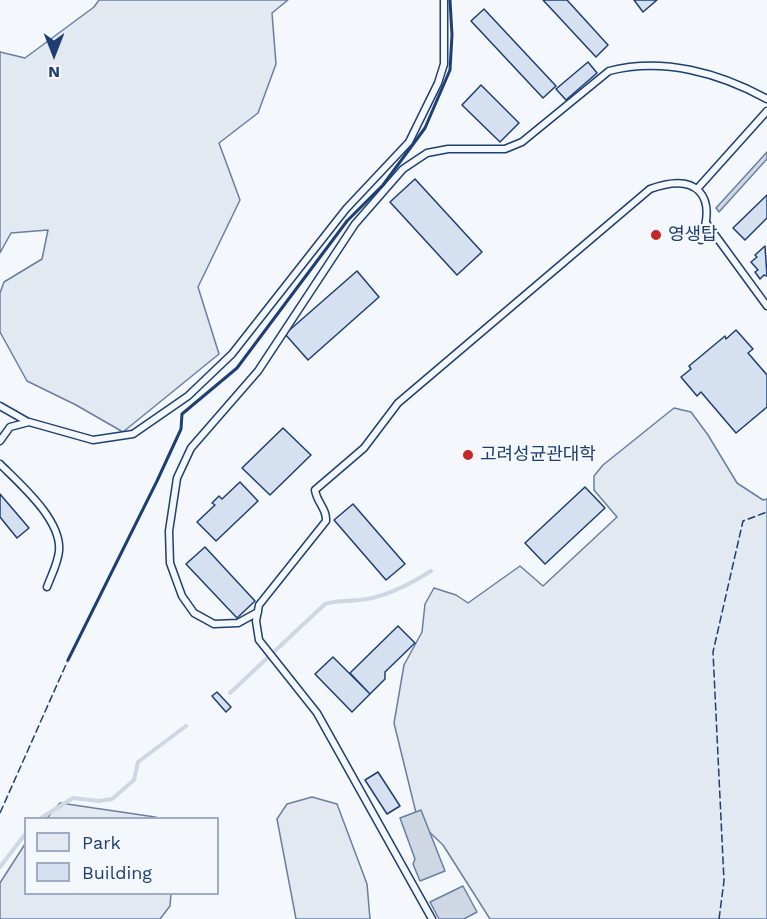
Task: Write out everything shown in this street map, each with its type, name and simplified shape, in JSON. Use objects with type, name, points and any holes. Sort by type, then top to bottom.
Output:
[{"type":"lane","points":[[0,406],[29,422],[93,440],[133,434],[188,396],[232,354],[346,209],[409,142],[444,64],[444,0]]},
{"type":"lane","points":[[258,612],[238,623],[214,624],[194,613],[182,596],[170,563],[169,531],[177,478],[191,448],[258,371],[355,224],[404,169],[427,153],[448,149],[505,149],[522,142],[609,71],[627,66],[664,66],[704,72],[748,88],[767,99]]},
{"type":"lane","points":[[697,189],[767,111]]},
{"type":"lane","points":[[432,919],[317,713],[259,640],[256,621],[259,605],[326,522],[327,513],[316,499],[315,490],[364,448],[398,403],[650,189],[665,183],[682,182],[697,189],[702,194],[707,210],[707,224],[701,240]]},
{"type":"lane","points":[[707,224],[767,306]]},
{"type":"lane","points":[[0,441],[10,427],[29,422]]},
{"type":"lane","points":[[0,464],[42,507],[54,528],[60,551],[47,587]]},
{"type":"green space","points":[[99,0],[288,0],[272,13],[276,64],[258,113],[219,143],[240,200],[198,287],[219,354],[123,432],[27,381],[0,332],[0,293],[4,282],[42,259],[48,230],[11,233],[0,253],[0,52],[25,58],[94,7]]},
{"type":"green space","points":[[674,408],[691,412],[737,483],[763,500],[767,499],[767,919],[490,919],[443,845],[418,821],[394,723],[404,665],[422,632],[425,604],[434,588],[456,595],[468,603],[520,566],[543,586],[617,517],[594,490],[594,476],[603,465]]},
{"type":"green space","points":[[312,797],[337,804],[367,884],[370,919],[296,919],[277,819],[287,804]]},
{"type":"green space","points":[[60,803],[155,817],[48,817]]},
{"type":"green space","points":[[24,846],[24,895],[171,895],[170,906],[160,919],[0,919],[0,883]]},
{"type":"shaded area","points":[[767,152],[767,159],[719,212],[716,208]]},
{"type":"shaded area","points":[[421,810],[445,871],[420,881],[413,864],[415,859],[400,818]]},
{"type":"shaded area","points":[[463,886],[477,912],[464,919],[439,919],[430,902]]},
{"type":"building","points":[[543,0],[567,0],[608,45],[596,57]]},
{"type":"building","points":[[634,0],[657,0],[643,12]]},
{"type":"building","points":[[484,9],[556,86],[543,98],[471,21]]},
{"type":"building","points":[[588,62],[597,73],[566,100],[556,89]]},
{"type":"building","points":[[481,85],[519,123],[500,142],[462,105]]},
{"type":"building","points":[[415,179],[482,252],[457,275],[390,202]]},
{"type":"building","points":[[767,195],[767,218],[745,240],[733,228]]},
{"type":"building","points":[[765,246],[767,276],[764,275],[760,279],[755,272],[758,270],[751,262]]},
{"type":"building","points":[[357,271],[379,297],[308,360],[285,334]]},
{"type":"building","points":[[736,330],[753,349],[748,353],[767,375],[767,407],[736,433],[701,392],[697,396],[681,377],[691,369],[689,366],[725,336],[726,339]]},
{"type":"building","points":[[283,428],[311,455],[270,495],[242,468]]},
{"type":"building","points":[[240,482],[258,501],[216,541],[197,522],[215,505],[212,503],[219,496],[222,499]]},
{"type":"building","points":[[585,487],[605,508],[545,564],[525,543]]},
{"type":"building","points":[[0,494],[29,528],[17,538],[0,517]]},
{"type":"building","points":[[353,504],[405,564],[386,580],[334,520]]},
{"type":"building","points":[[205,547],[255,601],[237,618],[186,564]]},
{"type":"building","points":[[398,626],[415,643],[385,672],[385,679],[370,694],[350,673]]},
{"type":"building","points":[[333,657],[370,694],[352,712],[315,674]]},
{"type":"building","points":[[217,692],[231,707],[226,712],[212,696]]},
{"type":"building","points":[[378,772],[400,806],[387,814],[365,780]]},
{"type":"waterway","points":[[230,693],[325,604],[384,595],[431,571]]},
{"type":"waterway","points":[[43,817],[73,798],[99,801],[112,799],[134,780],[138,762],[186,726]]},
{"type":"waterway","points":[[0,867],[24,836]]},
{"type":"fence","points":[[719,919],[724,881],[713,652],[743,521],[767,512]]},
{"type":"fence","points":[[0,813],[68,660]]},
{"type":"wall","points":[[68,660],[157,481],[181,429],[182,414],[237,368],[347,221],[383,185],[425,128],[450,70],[452,35],[450,0]]},
{"type":"place","name":"영생탑","points":[[656,235]]},
{"type":"place","name":"고려성균관대학","points":[[468,455]]}]
